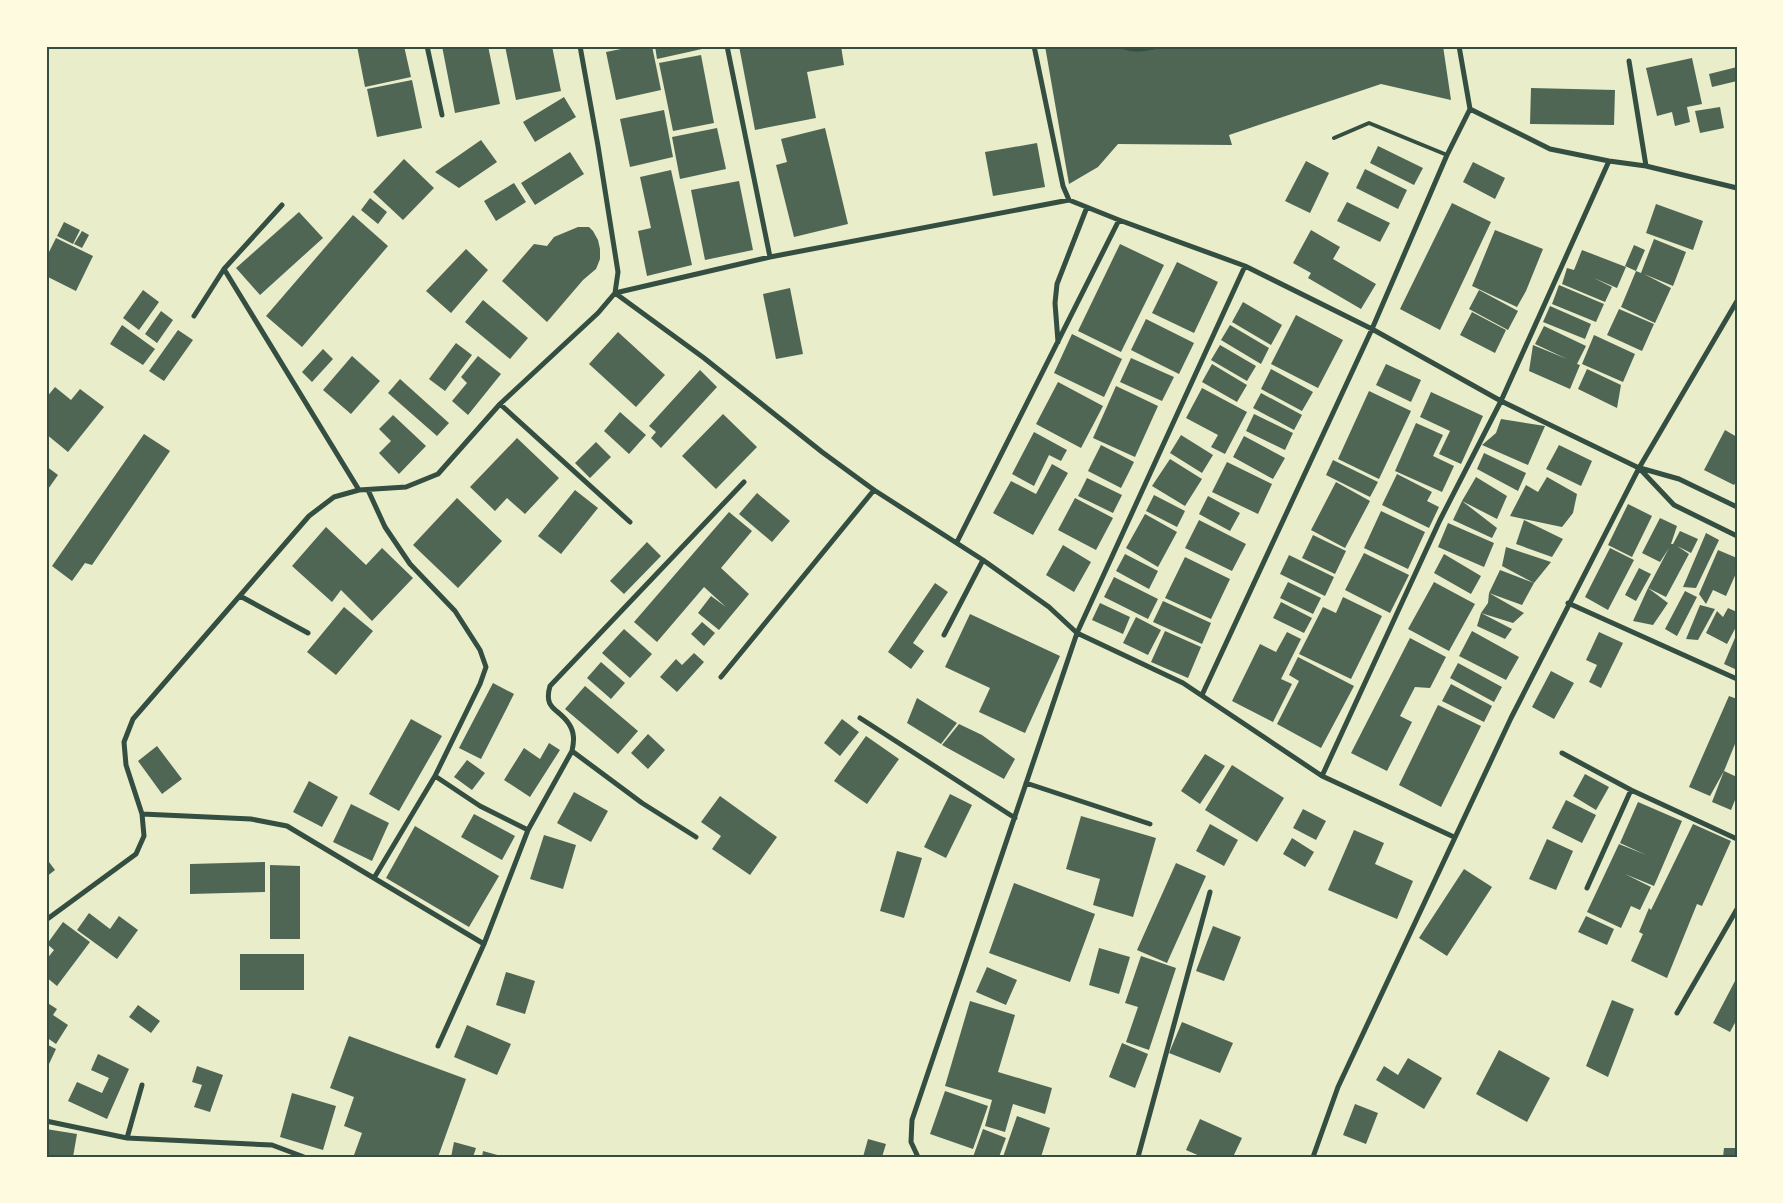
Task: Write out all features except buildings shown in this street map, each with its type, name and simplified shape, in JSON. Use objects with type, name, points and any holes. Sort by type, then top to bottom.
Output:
[{"type":"street","points":[[427,46],[442,115]]},
{"type":"street","points":[[46,920],[136,854],[144,836],[142,814],[126,764],[124,742],[133,719],[309,516],[334,497],[359,490],[406,487],[438,474],[500,404],[598,313],[615,292],[618,272],[580,46]]},
{"type":"street","points":[[727,46],[770,257]]},
{"type":"street","points":[[1034,46],[1063,186],[1069,200]]},
{"type":"street","points":[[1202,695],[1372,329],[1447,154],[1470,109],[1459,46]]},
{"type":"street","points":[[1629,61],[1646,166]]},
{"type":"street","points":[[1470,109],[1550,149],[1609,161],[1646,166],[1737,188]]},
{"type":"street","points":[[1322,776],[1440,520],[1501,401],[1609,161]]},
{"type":"street","points":[[615,292],[770,257],[1069,200],[1244,266],[1372,329],[1501,401],[1639,468],[1679,479],[1737,507]]},
{"type":"street","points":[[194,316],[224,269],[282,205]]},
{"type":"street","points":[[1058,342],[1055,303],[1057,284],[1087,207]]},
{"type":"street","points":[[957,542],[1119,220]]},
{"type":"street","points":[[918,1157],[910,1142],[912,1120],[1077,632],[1244,266]]},
{"type":"street","points":[[224,269],[359,490]]},
{"type":"street","points":[[615,292],[704,358],[822,452],[874,490],[957,542],[1049,607],[1077,632],[1182,683],[1322,776],[1454,837]]},
{"type":"street","points":[[1313,1157],[1338,1087],[1511,718],[1568,603],[1639,468],[1737,301]]},
{"type":"street","points":[[500,404],[630,522]]},
{"type":"street","points":[[1639,468],[1674,505],[1737,536]]},
{"type":"street","points":[[438,1046],[484,944],[528,830],[572,751],[574,737],[570,724],[551,706],[547,696],[550,686],[744,482]]},
{"type":"street","points":[[368,490],[385,527],[410,564],[454,611],[480,650],[486,667],[480,684],[435,776],[374,878]]},
{"type":"street","points":[[721,677],[874,490]]},
{"type":"street","points":[[944,635],[982,560]]},
{"type":"street","points":[[240,596],[308,633]]},
{"type":"street","points":[[1568,603],[1737,679]]},
{"type":"street","points":[[860,718],[1015,818]]},
{"type":"street","points":[[572,751],[642,803],[696,837]]},
{"type":"street","points":[[1562,753],[1631,790],[1737,838]]},
{"type":"street","points":[[435,776],[480,806],[528,830]]},
{"type":"street","points":[[1026,783],[1150,824]]},
{"type":"street","points":[[1587,888],[1631,790]]},
{"type":"street","points":[[142,814],[251,819],[287,826],[484,944]]},
{"type":"street","points":[[1138,1157],[1210,892]]},
{"type":"street","points":[[1677,1012],[1737,909]]},
{"type":"street","points":[[127,1138],[142,1086]]},
{"type":"street","points":[[46,1121],[127,1138],[272,1145],[304,1157]]},
{"type":"lane","points":[[1120,46],[1139,50],[1161,46]]},
{"type":"lane","points":[[1334,138],[1369,123],[1447,154]]}]
